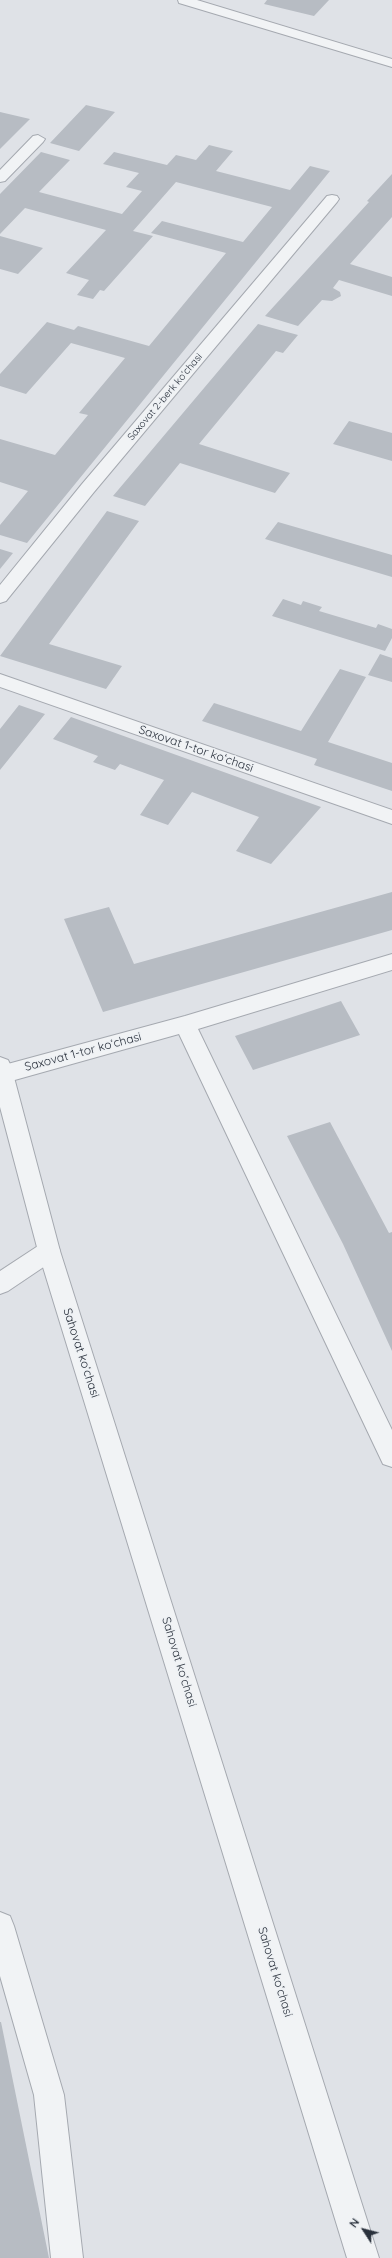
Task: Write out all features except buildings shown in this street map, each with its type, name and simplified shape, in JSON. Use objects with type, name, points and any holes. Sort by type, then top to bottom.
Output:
[{"type":"street","points":[[184,0],[392,63]]},
{"type":"street","points":[[0,178],[38,139]]},
{"type":"street","name":"Saxovat 2-berk koʻchasi","points":[[0,597],[93,482],[332,199]]},
{"type":"street","name":"Saxovat 1-tor koʻchasi","points":[[0,680],[392,818]]},
{"type":"street","name":"Saxovat 1-tor koʻchasi","points":[[2,1070],[185,1024],[392,962]]},
{"type":"street","points":[[185,1024],[392,1456]]},
{"type":"street","name":"Sahovat koʻchasi","points":[[2,1070],[49,1251],[160,1600],[363,2258]]},
{"type":"street","points":[[0,1284],[49,1251]]},
{"type":"street","points":[[0,1926],[49,2094],[67,2258]]}]
